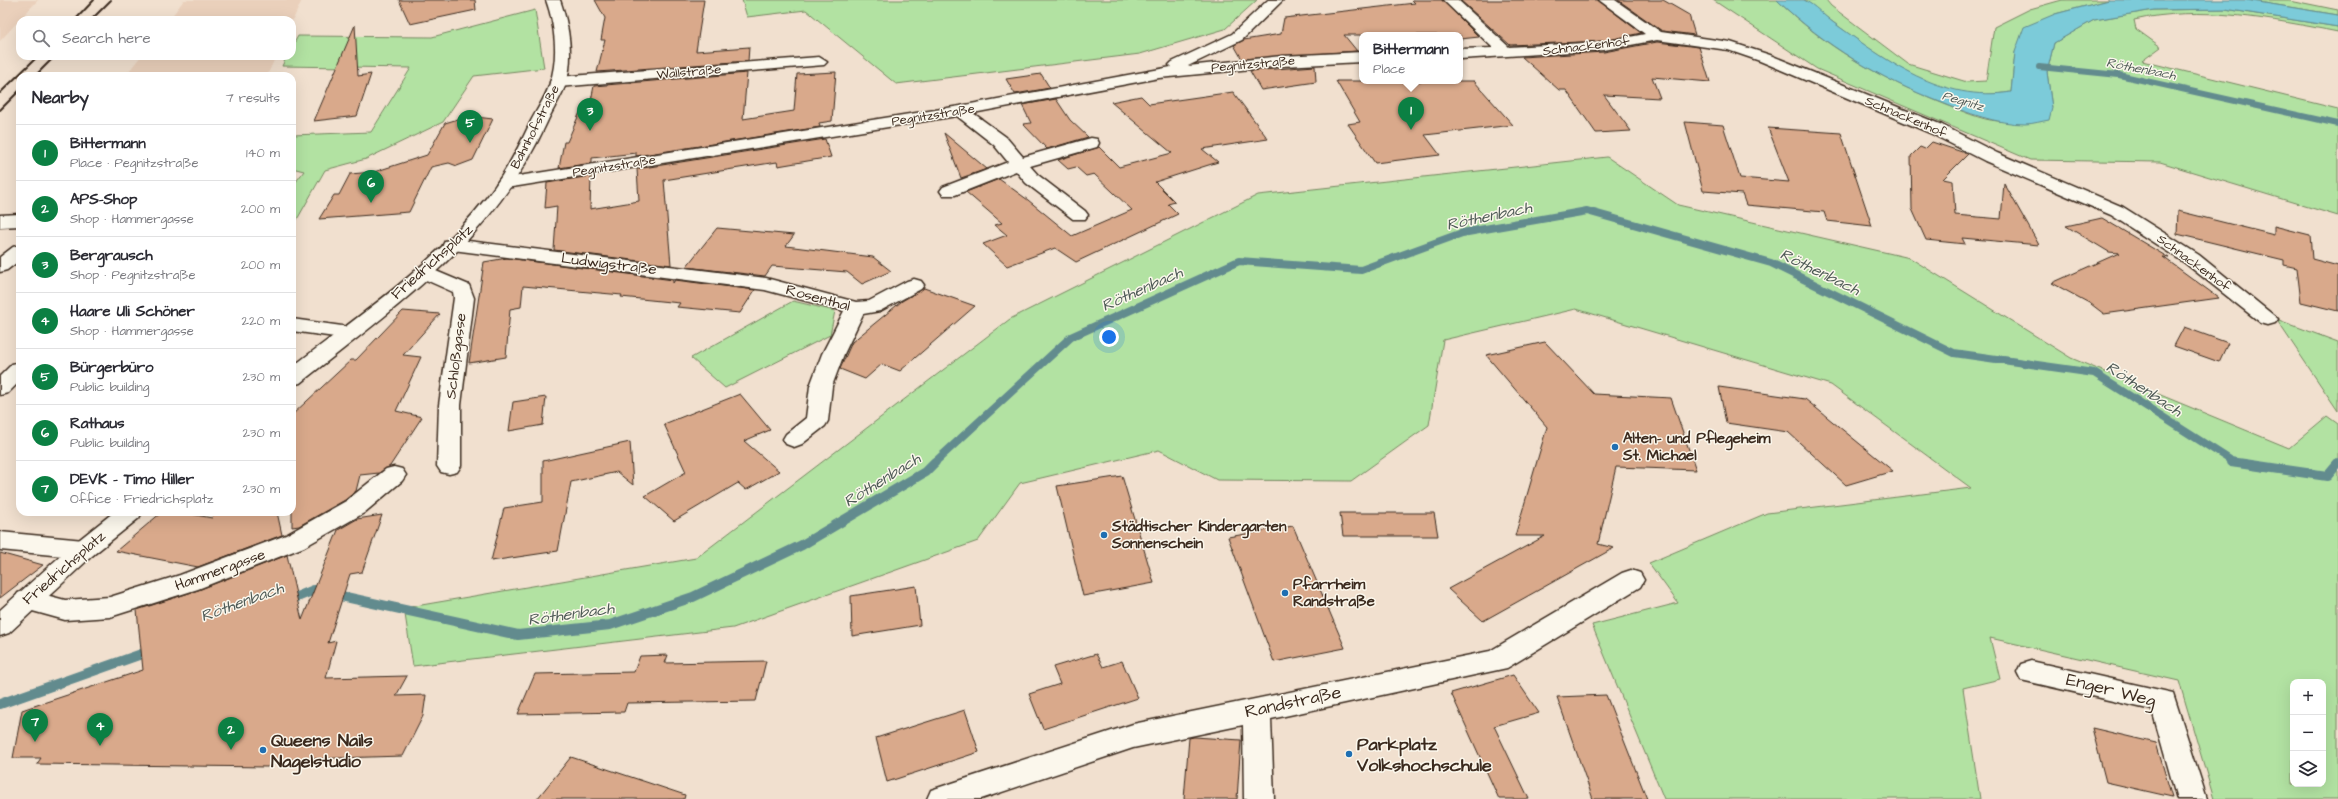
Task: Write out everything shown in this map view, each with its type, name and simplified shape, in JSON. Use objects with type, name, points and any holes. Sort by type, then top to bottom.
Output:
[{"type":"street","name":"Bahnhofstraße","points":[[506,183],[535,132],[558,82],[561,52],[560,24],[553,0]]},
{"type":"street","points":[[1159,73],[1236,36],[1276,0]]},
{"type":"street","points":[[1450,0],[1506,52]]},
{"type":"street","points":[[1606,0],[1657,36]]},
{"type":"street","name":"Schnackenhof","points":[[1506,52],[1604,46],[1657,36],[1730,46],[1765,58],[1936,129],[1991,157],[2117,211],[2192,259],[2268,319]]},
{"type":"street","points":[[1463,54],[1506,52]]},
{"type":"street","name":"Pegnitzstraße","points":[[506,183],[960,111],[1159,73],[1282,61],[1359,57]]},
{"type":"street","name":"Wallstraße","points":[[558,82],[819,62]]},
{"type":"street","points":[[960,111],[1000,141],[1021,163],[1032,179],[1079,215]]},
{"type":"street","points":[[949,191],[1021,163],[1091,143]]},
{"type":"street","name":"Friedrichsplatz","points":[[296,375],[424,272],[487,210],[506,183]]},
{"type":"street","points":[[0,221],[16,220]]},
{"type":"street","name":"Ludwigstraße","points":[[452,245],[766,284]]},
{"type":"street","points":[[0,266],[16,255]]},
{"type":"street","name":"Schloßgasse","points":[[424,272],[462,289],[464,298],[450,405],[449,466]]},
{"type":"street","name":"Rosenthal","points":[[766,284],[856,308],[873,307],[914,285]]},
{"type":"street","points":[[794,439],[817,420],[821,386],[833,354],[856,308]]},
{"type":"street","points":[[296,326],[349,333]]},
{"type":"street","points":[[0,388],[16,373]]},
{"type":"street","name":"Hammergasse","points":[[27,600],[65,610],[110,607],[189,582],[295,542],[355,507],[394,475]]},
{"type":"street","name":"Friedrichsplatz","points":[[0,626],[84,549],[125,516]]},
{"type":"street","points":[[0,541],[84,549]]},
{"type":"street","name":"Randstraße","points":[[942,799],[1133,736],[1497,660],[1631,580]]},
{"type":"street","name":"Enger Weg","points":[[2031,672],[2163,701],[2192,799]]},
{"type":"street","points":[[1257,709],[1259,799]]},
{"type":"shaded area","points":[[0,0],[38,0],[23,16],[16,16],[16,24],[0,41]]},
{"type":"shaded area","points":[[184,0],[302,0],[295,16],[172,16]]},
{"type":"shaded area","points":[[138,60],[274,60],[269,72],[128,72]]},
{"type":"green space","points":[[742,0],[1257,0],[1225,29],[1140,54],[896,84],[806,10],[747,17]]},
{"type":"green space","points":[[1713,0],[1777,0],[1815,33],[1834,47],[1876,72],[1898,84],[1944,104],[1978,117],[1998,121],[2017,118],[2052,108],[2047,72],[2054,43],[2094,20],[2154,10],[2225,9],[2338,27],[2338,32],[2262,19],[2210,14],[2184,14],[2134,20],[2136,29],[2161,47],[2142,61],[2338,109],[2338,216],[2160,162],[2030,160],[1817,69]]},
{"type":"green space","points":[[1804,0],[1826,0],[1831,6],[1908,64],[1967,82],[1986,81],[1994,27],[2030,9],[2062,0],[2109,0],[2055,14],[2015,52],[2011,92],[1996,94],[1967,94],[1934,85],[1895,65],[1856,39]]},
{"type":"green space","points":[[2246,0],[2289,0],[2338,10],[2338,15]]},
{"type":"green space","points":[[535,10],[544,68],[474,76],[443,122],[366,159],[325,170],[296,221],[296,182],[304,171],[296,169],[296,135],[371,132],[411,68],[282,66],[285,60],[296,60],[296,40],[298,36],[432,37]]},
{"type":"green space","points":[[1607,157],[1678,205],[1910,258],[2071,358],[2289,448],[2327,416],[2338,424],[2338,799],[2214,799],[2179,681],[1990,638],[2000,679],[1963,688],[1980,799],[1664,799],[1592,625],[1678,603],[1649,563],[1767,513],[1971,488],[1831,385],[1576,309],[1443,340],[1429,425],[1351,481],[1217,480],[1159,450],[1020,483],[978,541],[733,628],[413,666],[404,608],[696,558],[1010,319],[1258,195]]},
{"type":"green space","points":[[793,301],[835,311],[830,335],[725,388],[691,358]]},
{"type":"green space","points":[[2276,319],[2338,342],[2338,411]]},
{"type":"water","name":"Pegnitz","points":[[1777,0],[1804,0],[1808,2],[1834,23],[1874,51],[1916,76],[1939,85],[1962,91],[1986,94],[2011,92],[2015,52],[2024,27],[2055,14],[2109,0],[2246,0],[2338,15],[2338,27],[2225,9],[2154,10],[2094,20],[2054,43],[2047,72],[2052,108],[2049,120],[2028,124],[2014,124],[1971,114],[1917,93],[1874,71],[1814,32]]},
{"type":"building","points":[[399,0],[475,0],[476,10],[410,24]]},
{"type":"building","points":[[595,0],[704,0],[696,51],[749,47],[748,61],[597,72],[605,40],[601,40],[605,18]]},
{"type":"building","points":[[1412,0],[1442,0],[1479,37],[1463,39],[1463,32],[1359,32],[1359,35],[1344,35],[1357,51],[1242,59],[1234,45],[1244,40],[1281,34],[1284,18],[1415,3]]},
{"type":"building","points":[[1460,0],[1598,0],[1641,33],[1604,41],[1510,45]]},
{"type":"building","points":[[1618,0],[1663,0],[1689,15],[1695,35],[1662,31]]},
{"type":"building","points":[[355,25],[358,76],[371,74],[357,116],[314,121]]},
{"type":"building","points":[[1657,42],[1699,47],[1710,82],[1652,77],[1660,98],[1604,95],[1631,131],[1596,133],[1566,90],[1559,90],[1522,57],[1604,52]]},
{"type":"building","points":[[1315,66],[1316,82],[1261,90],[1250,71]]},
{"type":"building","points":[[836,72],[832,121],[819,123],[820,127],[636,156],[636,153],[592,158],[592,163],[559,168],[564,142],[567,142],[581,110],[589,110],[594,86],[747,73],[743,119],[794,111],[797,74]]},
{"type":"building","points":[[1041,74],[1050,88],[1015,94],[1006,79]]},
{"type":"building","points":[[1336,81],[1359,81],[1359,84],[1463,84],[1463,81],[1474,81],[1513,125],[1425,135],[1440,155],[1375,163],[1348,124],[1360,122]]},
{"type":"building","points":[[1233,92],[1268,139],[1202,149],[1218,162],[1155,182],[1175,202],[1168,204],[1178,214],[1076,262],[1055,248],[1007,266],[983,244],[1007,235],[995,225],[1002,223],[966,192],[999,179],[1028,200],[1072,236],[1132,210],[1094,174],[1086,176],[1076,167],[1068,169],[1058,160],[1099,147],[1119,167],[1172,153],[1111,102],[1141,96],[1149,104]]},
{"type":"building","points":[[1056,99],[1070,120],[1088,137],[1047,149],[1023,124],[1031,123],[1022,105]]},
{"type":"building","points":[[468,116],[493,119],[473,160],[457,166],[449,163],[431,167],[409,212],[319,219],[334,195],[339,195],[350,174],[374,172],[427,155],[445,123]]},
{"type":"building","points":[[1685,122],[1723,125],[1740,178],[1789,182],[1768,128],[1841,133],[1872,226],[1827,221],[1824,212],[1746,205],[1742,194],[1703,191]]},
{"type":"building","points":[[944,133],[987,169],[961,178]]},
{"type":"building","points":[[825,139],[831,157],[778,166],[777,162],[664,180],[671,265],[554,250],[557,206],[545,208],[547,183],[591,176],[590,209],[639,201],[637,169]]},
{"type":"building","points":[[1932,142],[1968,154],[1943,179],[1953,181],[1955,215],[2001,219],[2004,183],[2039,245],[1962,238],[1965,244],[1926,240],[1912,209],[1911,156],[1920,147],[1925,149]]},
{"type":"building","points":[[2178,211],[2274,235],[2274,226],[2310,235],[2312,259],[2338,266],[2338,311],[2301,302],[2297,268],[2284,265],[2284,260],[2177,234]]},
{"type":"building","points":[[2102,218],[2169,258],[2163,257],[2219,298],[2104,314],[2091,304],[2052,283],[2119,253],[2109,252],[2066,226]]},
{"type":"building","points":[[717,228],[794,235],[786,246],[873,257],[891,271],[862,284],[847,272],[772,266],[765,276],[686,267]]},
{"type":"building","points":[[507,258],[673,280],[673,283],[675,280],[755,290],[740,313],[677,307],[680,303],[621,297],[622,295],[523,286],[521,307],[510,309],[506,357],[469,363],[484,262]]},
{"type":"building","points":[[924,288],[975,306],[900,371],[882,364],[865,379],[840,369],[852,342],[902,301]]},
{"type":"building","points":[[403,311],[440,314],[403,355],[421,357],[396,411],[422,417],[390,466],[379,473],[360,475],[356,491],[345,500],[299,526],[292,527],[292,516],[296,516],[296,411],[351,360],[356,360]]},
{"type":"building","points":[[2184,327],[2228,343],[2219,362],[2174,346]]},
{"type":"building","name":"Alten- und Pflegeheim St. Michael","points":[[1545,342],[1594,394],[1671,398],[1696,470],[1616,467],[1598,544],[1614,548],[1483,621],[1448,589],[1545,536],[1515,536],[1547,427],[1486,355]]},
{"type":"building","points":[[1719,387],[1805,399],[1893,471],[1846,485],[1788,432],[1726,423]]},
{"type":"building","points":[[740,394],[770,430],[744,441],[779,471],[746,490],[738,483],[674,521],[645,496],[686,472],[664,424]]},
{"type":"building","points":[[546,397],[543,425],[509,431],[513,402]]},
{"type":"building","points":[[630,442],[633,485],[617,472],[571,482],[558,551],[491,561],[504,508],[543,502],[543,461]]},
{"type":"building","name":"Städtischer Kindergarten Sonnenschein","points":[[1122,476],[1154,583],[1083,596],[1057,486]]},
{"type":"building","points":[[1340,513],[1434,513],[1438,536],[1343,536]]},
{"type":"building","points":[[382,515],[362,572],[350,574],[328,643],[336,641],[326,678],[407,676],[396,696],[426,695],[423,716],[403,756],[272,760],[268,767],[37,764],[41,758],[13,758],[22,710],[143,670],[137,610],[198,590],[287,555],[302,620],[338,530],[357,519]]},
{"type":"building","points":[[157,516],[201,516],[212,518],[213,516],[278,516],[282,535],[198,567],[116,551]]},
{"type":"building","name":"Pfarrheim Randstraße","points":[[1293,526],[1345,648],[1274,662],[1228,537]]},
{"type":"building","points":[[0,553],[43,565],[0,598]]},
{"type":"building","points":[[916,586],[920,625],[852,636],[851,596]]},
{"type":"building","points":[[1096,654],[1103,667],[1122,661],[1138,698],[1043,729],[1029,694],[1060,684],[1053,667]]},
{"type":"building","points":[[668,655],[665,663],[766,661],[756,701],[627,703],[624,712],[518,714],[535,674],[634,672],[640,656]]},
{"type":"building","points":[[1513,675],[1539,713],[1494,726],[1529,799],[1499,799],[1451,693]]},
{"type":"building","points":[[1606,695],[1647,799],[1593,799],[1557,697]]},
{"type":"building","points":[[965,710],[979,752],[887,782],[876,738]]},
{"type":"building","points":[[2092,728],[2156,743],[2172,797],[2106,782]]},
{"type":"building","points":[[1189,738],[1241,740],[1237,799],[1184,799]]},
{"type":"building","points":[[571,757],[685,795],[684,799],[537,799]]},
{"type":"waterway","name":"Röthenbach","points":[[2039,67],[2119,75],[2338,124]]},
{"type":"waterway","name":"Röthenbach","points":[[934,463],[1071,337],[1239,261],[1361,270],[1462,233],[1587,211],[1771,263],[1954,353],[2094,373],[2234,462]]},
{"type":"waterway","name":"Röthenbach","points":[[2234,462],[2327,476],[2338,463]]},
{"type":"waterway","name":"Röthenbach","points":[[287,601],[314,590],[518,635],[610,625],[693,597],[802,545],[925,472],[934,463]]},
{"type":"waterway","name":"Röthenbach","points":[[0,704],[150,651]]},
{"type":"railway","points":[[79,16],[94,0]]},
{"type":"railway","points":[[95,16],[111,0]]},
{"type":"railway","points":[[22,72],[34,60]]},
{"type":"railway","points":[[39,72],[51,60]]},
{"type":"railway","points":[[0,93],[16,77]]},
{"type":"railway","points":[[0,110],[16,94]]},
{"type":"place","name":"Bittermann","points":[[1411,130]]},
{"type":"place","name":"Bergrausch","points":[[590,131]]},
{"type":"place","name":"Bürgerbüro","points":[[470,143]]},
{"type":"place","name":"Rathaus","points":[[371,203]]},
{"type":"place","name":"Alten- und Pflegeheim St. Michael","points":[[1615,447]]},
{"type":"place","name":"Städtischer Kindergarten Sonnenschein","points":[[1104,535]]},
{"type":"place","name":"Pfarrheim Randstraße","points":[[1285,593]]},
{"type":"place","name":"DEVK - Timo Hiller","points":[[35,742]]},
{"type":"place","name":"Haare Uli Schöner","points":[[100,746]]},
{"type":"place","name":"APS-Shop","points":[[231,750]]},
{"type":"place","name":"Queens Nails Nagelstudio","points":[[263,750]]},
{"type":"place","name":"Parkplatz Volkshochschule","points":[[1349,754]]}]
